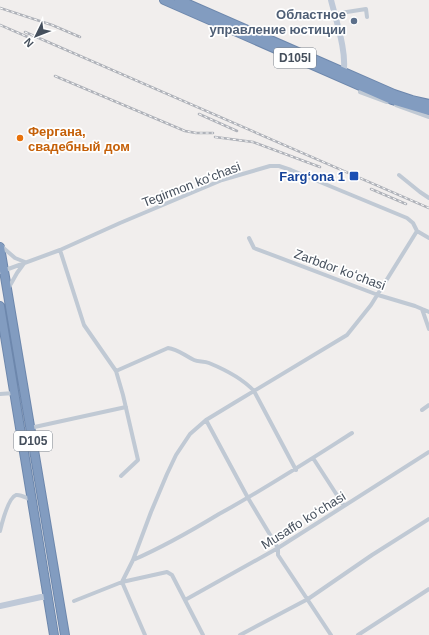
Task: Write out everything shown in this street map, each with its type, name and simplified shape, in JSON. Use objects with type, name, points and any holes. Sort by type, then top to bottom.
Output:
[{"type":"highway","name":"D105l","points":[[164,0],[343,75],[394,94],[429,104]]},
{"type":"highway","name":"D105l","points":[[179,0],[343,75],[392,100],[429,111]]},
{"type":"highway","name":"D105","points":[[0,246],[2,271],[7,290],[65,635]]},
{"type":"highway","name":"D105","points":[[0,306],[54,635]]},
{"type":"highway","points":[[48,597],[58,594]]},
{"type":"street","points":[[331,0],[342,50],[343,75]]},
{"type":"street","points":[[334,14],[366,9],[367,17]]},
{"type":"street","points":[[360,92],[429,117]]},
{"type":"street","name":"Tegirmon koʻchasi","points":[[2,271],[60,250],[120,222],[222,180],[270,166],[279,166],[407,218],[413,223],[417,231],[429,238]]},
{"type":"street","points":[[399,175],[429,198]]},
{"type":"street","points":[[122,582],[133,560],[151,512],[176,456],[190,434],[206,420],[347,335],[356,326],[378,295],[417,231]]},
{"type":"street","name":"Zarbdor koʻchasi","points":[[249,238],[254,248],[378,295],[429,312]]},
{"type":"street","points":[[0,246],[15,258],[26,262],[12,280],[7,290]]},
{"type":"street","points":[[60,250],[84,325],[116,371],[126,407],[138,460],[121,476]]},
{"type":"street","points":[[422,309],[429,329]]},
{"type":"street","points":[[116,371],[168,348],[174,349],[195,360],[207,363],[236,376],[254,391],[296,470]]},
{"type":"street","points":[[0,394],[15,393]]},
{"type":"street","points":[[422,410],[429,405]]},
{"type":"street","points":[[30,428],[126,407]]},
{"type":"street","points":[[206,420],[248,498],[278,548],[278,554],[331,635]]},
{"type":"street","points":[[133,560],[162,547],[248,498],[296,470],[352,433]]},
{"type":"street","name":"Musaffo koʻchasi","points":[[185,600],[278,548],[429,452]]},
{"type":"street","points":[[313,458],[344,506]]},
{"type":"street","points":[[0,531],[8,504],[14,496],[17,495],[32,500]]},
{"type":"street","points":[[240,635],[308,599],[372,555],[429,519]]},
{"type":"street","points":[[74,601],[122,582],[167,572],[172,575],[203,635]]},
{"type":"street","points":[[122,582],[145,635]]},
{"type":"street","points":[[358,635],[429,589]]},
{"type":"street","points":[[0,606],[41,597],[48,597]]},
{"type":"railway","points":[[0,8],[52,25],[80,37]]},
{"type":"railway","points":[[0,25],[30,38]]},
{"type":"railway","points":[[25,32],[429,208]]},
{"type":"railway","points":[[55,76],[185,131],[196,133],[213,133]]},
{"type":"railway","points":[[199,114],[237,131]]},
{"type":"railway","points":[[215,137],[253,142],[320,167]]},
{"type":"railway","points":[[371,189],[406,204]]},
{"type":"place","name":"Областное управление юстиции","points":[[354,21]]},
{"type":"place","name":"Фергана, свадебный дом","points":[[20,138]]},
{"type":"place","name":"Farg‘ona 1","points":[[354,176]]}]
